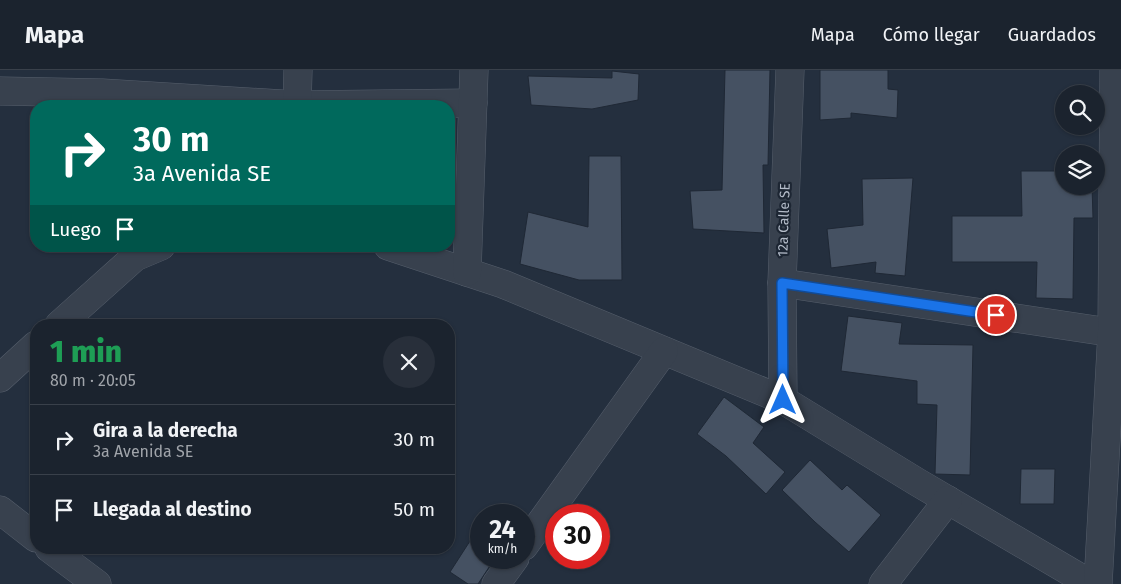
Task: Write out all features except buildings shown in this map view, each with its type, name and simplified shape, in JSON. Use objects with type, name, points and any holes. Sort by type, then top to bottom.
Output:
[{"type":"street","points":[[297,100],[298,70]]},
{"type":"street","points":[[467,272],[474,70]]},
{"type":"street","name":"12a Calle SE","points":[[783,400],[782,283],[790,70]]},
{"type":"street","points":[[1098,584],[1116,333],[1114,70]]},
{"type":"street","points":[[0,91],[102,82],[248,100]]},
{"type":"street","points":[[455,103],[473,103]]},
{"type":"street","points":[[66,319],[135,257],[147,252]]},
{"type":"street","points":[[406,252],[503,284],[783,400],[1091,584]]},
{"type":"street","points":[[782,283],[1116,333]]},
{"type":"street","points":[[0,378],[30,350]]},
{"type":"street","points":[[535,531],[664,351]]},
{"type":"street","points":[[883,584],[948,500]]},
{"type":"street","points":[[0,510],[30,533]]},
{"type":"street","points":[[57,554],[97,584]]},
{"type":"street","points":[[496,584],[508,569]]},
{"type":"route","points":[[783,400],[782,283],[996,315]]}]
